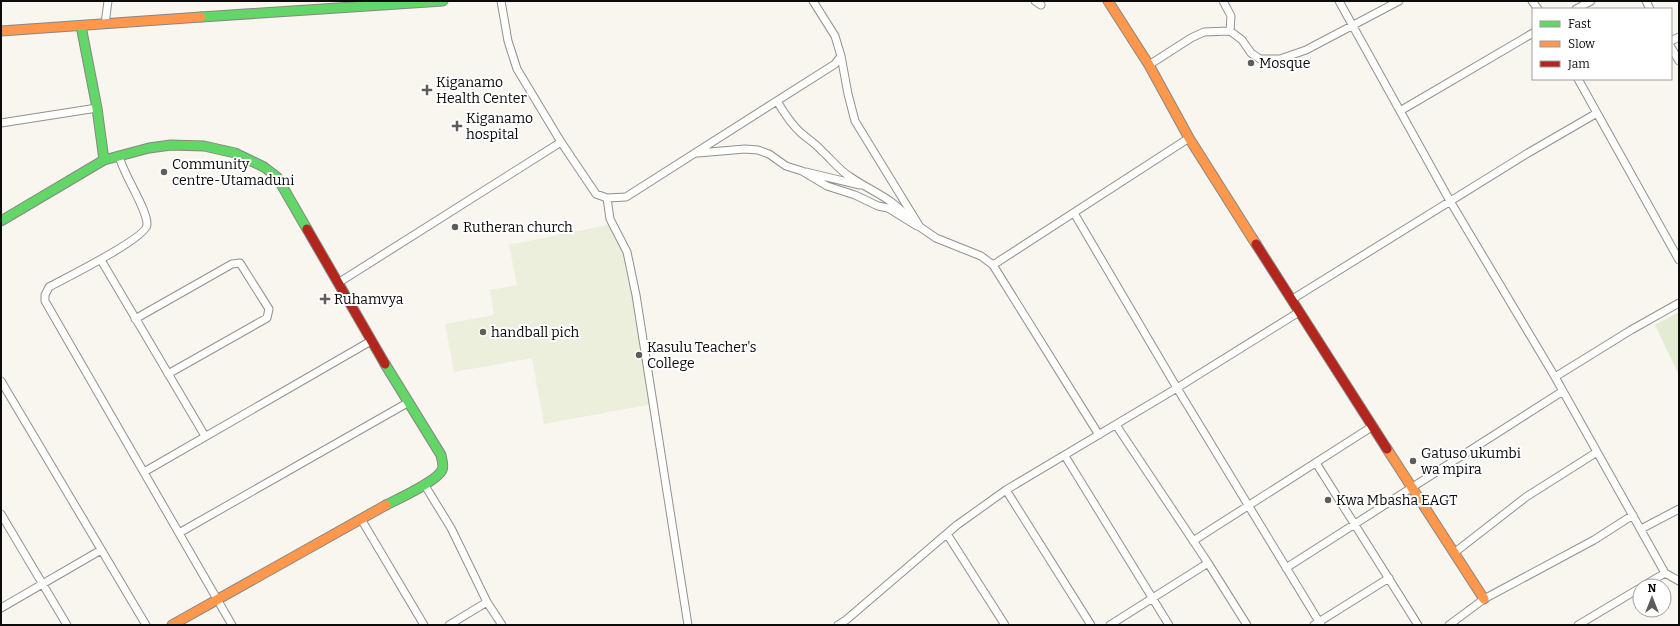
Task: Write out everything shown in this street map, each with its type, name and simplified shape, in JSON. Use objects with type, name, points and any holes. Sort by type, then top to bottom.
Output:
[{"type":"main road","points":[[1,31],[442,1]]},
{"type":"main road","points":[[1108,1],[1149,65],[1190,138],[1291,300],[1484,599]]},
{"type":"main road","points":[[81,26],[97,108],[104,160]]},
{"type":"main road","points":[[1,221],[104,160],[155,148],[196,144],[230,150],[265,166],[277,177],[371,341],[441,455],[444,466],[442,472],[424,484],[172,625]]},
{"type":"street","points":[[105,24],[108,1]]},
{"type":"street","points":[[502,1],[508,41],[517,69],[561,142],[596,194],[607,198],[626,197],[834,64],[841,56]]},
{"type":"street","points":[[813,1],[835,36],[841,56],[848,94],[855,120],[920,227]]},
{"type":"street","points":[[1223,1],[1231,16],[1230,32]]},
{"type":"street","points":[[1339,1],[1450,201],[1563,390],[1665,572],[1679,581]]},
{"type":"street","points":[[1149,65],[1191,38],[1204,32],[1230,32],[1242,40],[1251,53],[1260,59],[1280,59],[1306,50],[1399,1]]},
{"type":"street","points":[[1578,8],[1591,1]]},
{"type":"street","points":[[1400,111],[1532,34]]},
{"type":"street","points":[[1672,49],[1679,61]]},
{"type":"street","points":[[1579,80],[1679,260]]},
{"type":"street","points":[[777,101],[787,118],[801,133],[849,176],[888,198],[903,211],[912,222]]},
{"type":"street","points":[[1,123],[97,108]]},
{"type":"street","points":[[1291,300],[1450,201],[1597,113]]},
{"type":"street","points":[[993,265],[1190,138]]},
{"type":"street","points":[[338,283],[561,142]]},
{"type":"street","points":[[692,155],[705,151],[758,150],[769,154],[786,166],[828,176],[856,185],[866,186]]},
{"type":"street","points":[[119,156],[121,166],[142,208],[147,224],[143,232],[101,260],[49,287],[45,295],[45,301],[232,625]]},
{"type":"street","points":[[802,171],[827,186],[855,195],[878,206],[888,208],[936,238],[981,256],[993,265],[1099,435]]},
{"type":"street","points":[[607,198],[610,218],[627,252],[636,295],[688,625]]},
{"type":"street","points":[[1074,213],[1318,624],[1389,578]]},
{"type":"street","points":[[101,260],[205,436]]},
{"type":"street","points":[[136,319],[232,264],[240,263],[269,309],[267,318],[168,374]]},
{"type":"street","points":[[1555,377],[1679,303]]},
{"type":"street","points":[[838,625],[846,620],[957,525],[1006,490],[1177,388],[1299,312]]},
{"type":"street","points":[[144,472],[371,341]]},
{"type":"street","points":[[1,382],[146,625]]},
{"type":"street","points":[[1286,568],[1563,390]]},
{"type":"street","points":[[179,534],[409,402]]},
{"type":"street","points":[[1116,425],[1208,563],[1247,625]]},
{"type":"street","points":[[1193,541],[1373,426]]},
{"type":"street","points":[[1454,553],[1526,497],[1597,452]]},
{"type":"street","points":[[1065,456],[1169,625]]},
{"type":"street","points":[[1316,463],[1418,625]]},
{"type":"street","points":[[424,484],[452,528],[487,602],[502,625]]},
{"type":"street","points":[[1006,490],[1091,625]]},
{"type":"street","points":[[1641,529],[1679,509]]},
{"type":"street","points":[[1,514],[67,625]]},
{"type":"street","points":[[1449,625],[1484,599],[1594,540],[1633,515]]},
{"type":"street","points":[[361,519],[424,625]]},
{"type":"street","points":[[1,532],[9,528]]},
{"type":"street","points":[[947,534],[1005,625]]},
{"type":"street","points":[[1,608],[101,550]]},
{"type":"street","points":[[1110,625],[1208,563]]},
{"type":"street","points":[[1656,578],[1665,572]]},
{"type":"street","points":[[1578,625],[1632,593]]},
{"type":"street","points":[[449,625],[487,602]]},
{"type":"green space","points":[[612,224],[625,249],[653,404],[544,424],[532,358],[454,372],[445,324],[494,315],[490,290],[517,285],[509,245]]},
{"type":"green space","points":[[1679,312],[1679,375],[1655,325]]},
{"type":"traffic: fast","points":[[201,17],[443,1]]},
{"type":"traffic: fast","points":[[1,221],[104,160],[97,108],[81,26]]},
{"type":"traffic: fast","points":[[104,160],[149,148],[171,145],[204,146],[235,153],[264,167],[277,177],[307,229]]},
{"type":"traffic: fast","points":[[385,364],[441,455],[443,465],[442,470],[433,479],[386,505]]},
{"type":"traffic: slow","points":[[1108,1],[1149,65],[1189,138],[1256,244]]},
{"type":"traffic: slow","points":[[1,31],[201,17]]},
{"type":"traffic: slow","points":[[1387,449],[1484,599]]},
{"type":"traffic: slow","points":[[172,625],[386,505]]},
{"type":"traffic: jam","points":[[307,229],[385,364]]},
{"type":"traffic: jam","points":[[1256,244],[1387,449]]},
{"type":"place","name":"Mosque","points":[[1251,63]]},
{"type":"place","name":"Kiganamo Health Center","points":[[427,90]]},
{"type":"place","name":"Kiganamo hospital","points":[[457,126]]},
{"type":"place","name":"Community centre-Utamaduni","points":[[164,172]]},
{"type":"place","name":"Rutheran church","points":[[455,227]]},
{"type":"place","name":"Ruhamvya","points":[[325,299]]},
{"type":"place","name":"handball pich","points":[[483,332]]},
{"type":"place","name":"Kasulu Teacher's College","points":[[639,355]]},
{"type":"place","name":"Gatuso ukumbi wa mpira","points":[[1413,461]]},
{"type":"place","name":"Kwa Mbasha EAGT","points":[[1328,500]]}]
